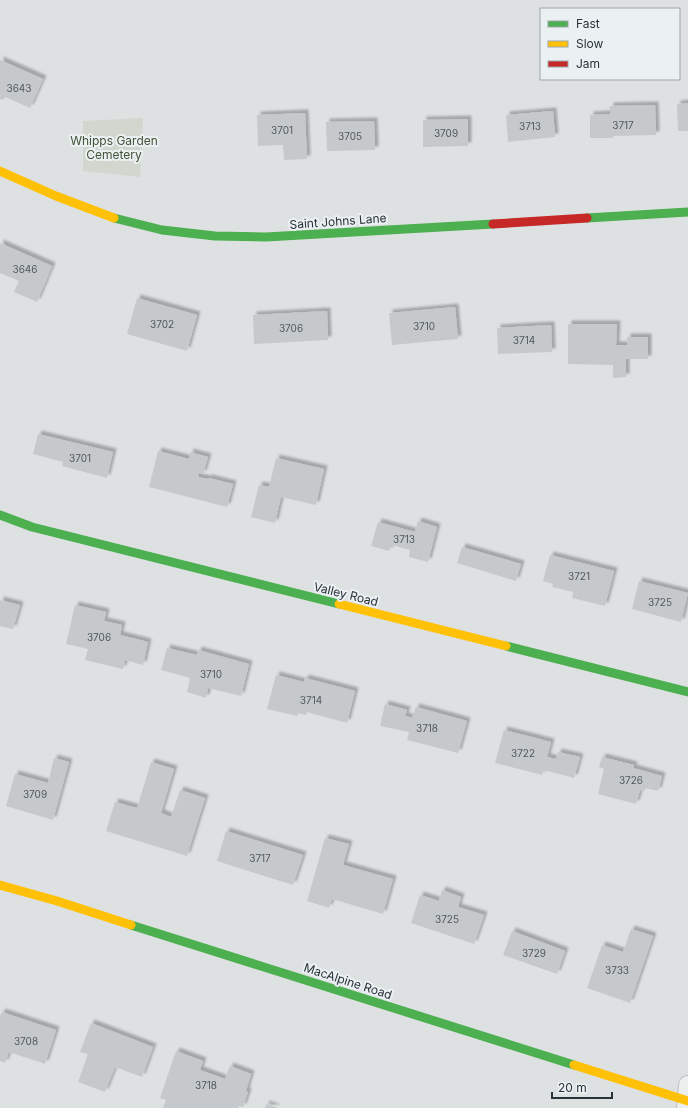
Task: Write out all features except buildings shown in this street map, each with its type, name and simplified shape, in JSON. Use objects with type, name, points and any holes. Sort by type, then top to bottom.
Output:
[{"type":"street","name":"Saint Johns Lane","points":[[0,171],[56,196],[112,217],[162,230],[215,236],[266,237],[688,212]]},
{"type":"street","name":"Valley Road","points":[[0,515],[32,527],[688,692]]},
{"type":"street","name":"MacAlpine Road","points":[[0,885],[78,907],[688,1099]]},
{"type":"green space","name":"Whipps Garden Cemetery","points":[[143,118],[140,177],[83,171],[83,121]]},
{"type":"traffic: fast","points":[[587,218],[688,212]]},
{"type":"traffic: fast","points":[[114,218],[162,230],[215,236],[266,237],[493,224]]},
{"type":"traffic: fast","points":[[0,515],[32,527],[339,604]]},
{"type":"traffic: fast","points":[[506,646],[688,692]]},
{"type":"traffic: fast","points":[[131,925],[574,1065]]},
{"type":"traffic: slow","points":[[0,171],[56,196],[114,218]]},
{"type":"traffic: slow","points":[[339,604],[506,646]]},
{"type":"traffic: slow","points":[[0,885],[57,901],[131,925]]},
{"type":"traffic: slow","points":[[574,1065],[688,1101]]},
{"type":"traffic: jam","points":[[493,224],[587,218]]}]
